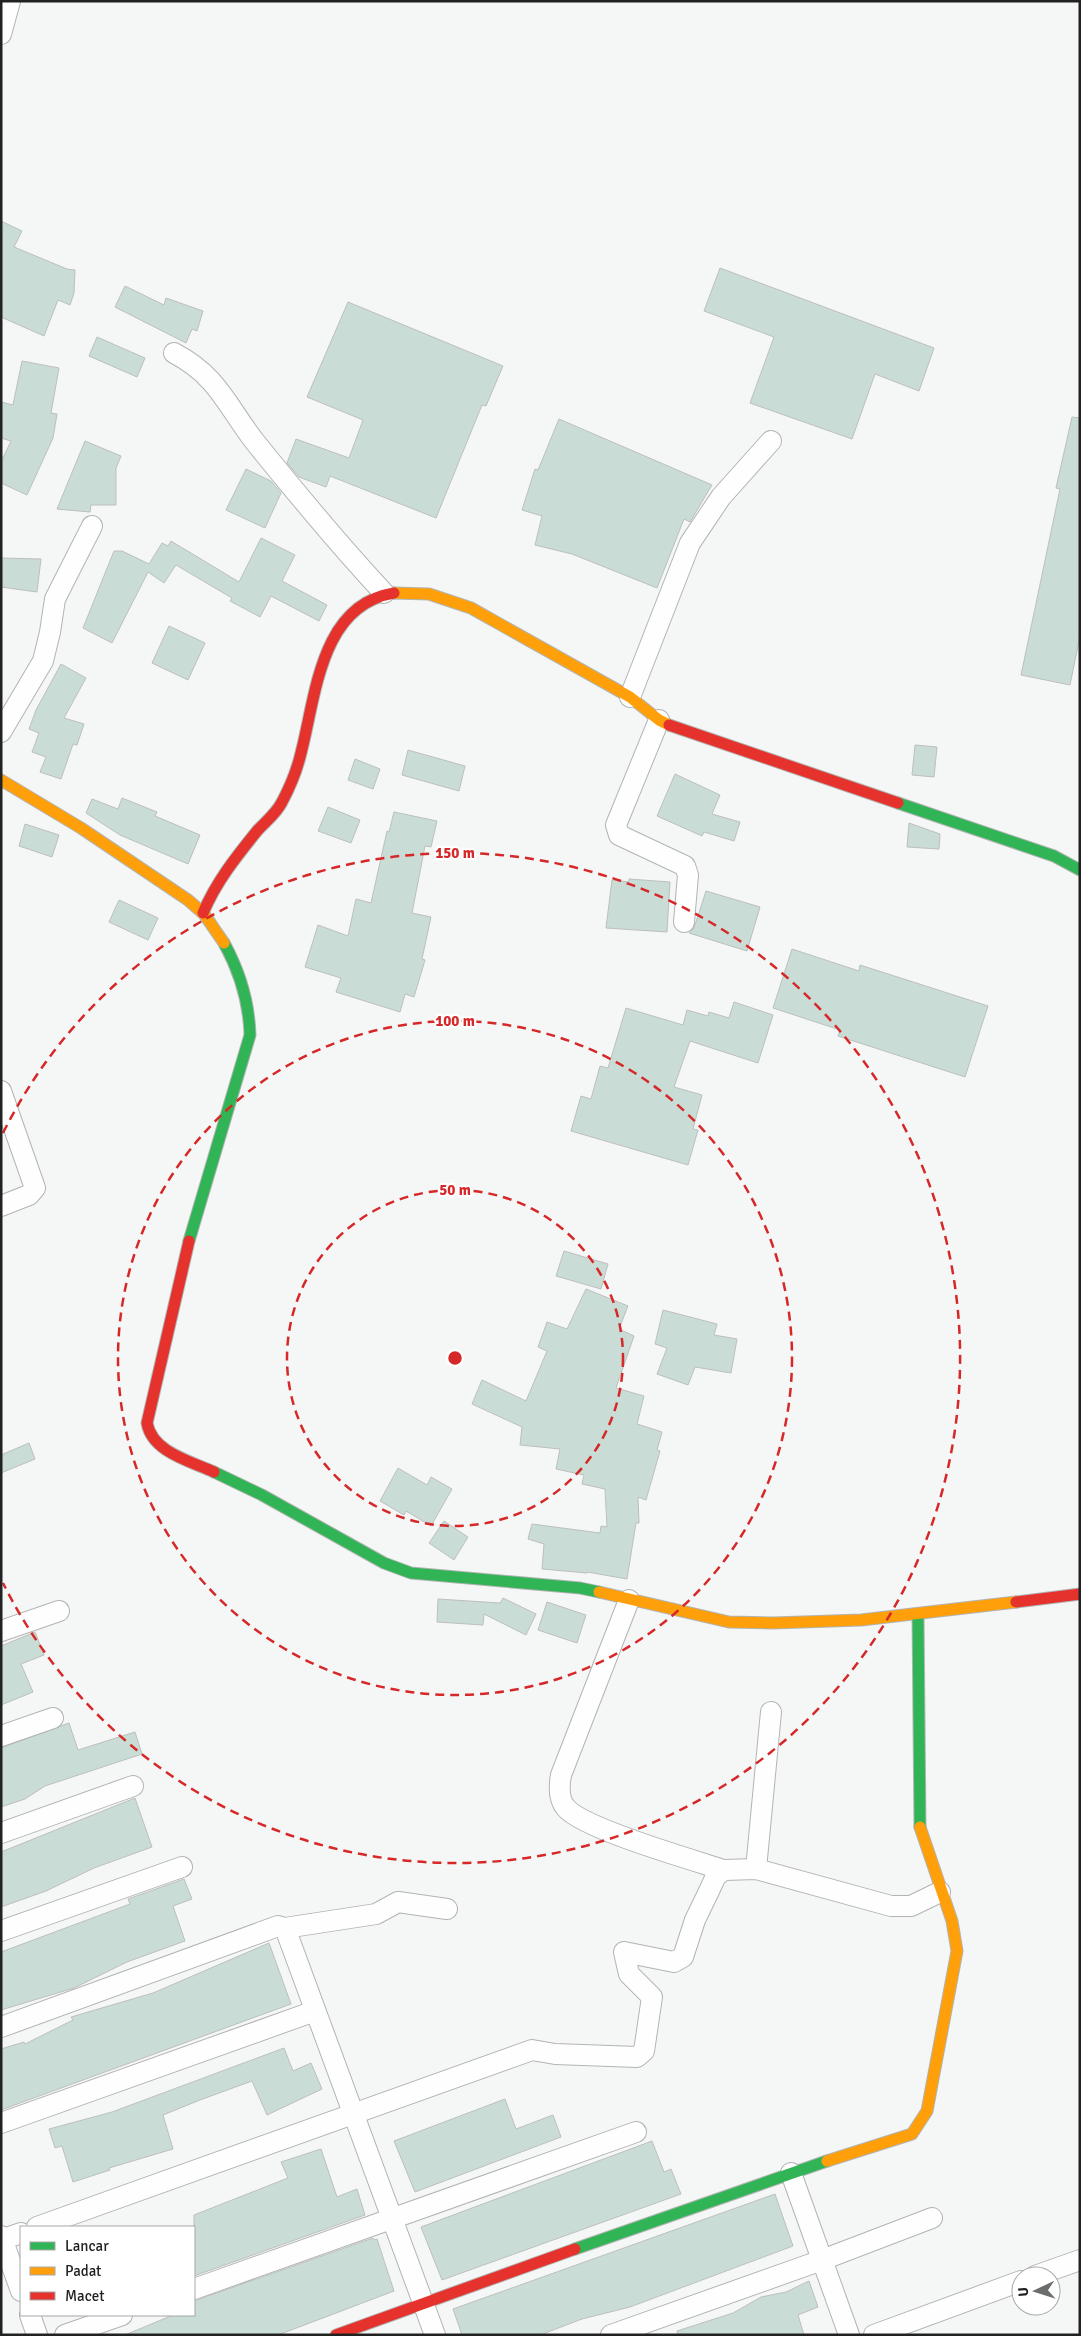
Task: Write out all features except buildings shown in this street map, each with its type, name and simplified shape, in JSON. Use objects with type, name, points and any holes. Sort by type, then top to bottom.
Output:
[{"type":"street","points":[[1,34],[10,1]]},
{"type":"street","points":[[174,353],[192,362],[210,378],[253,439],[320,524],[384,593]]},
{"type":"street","points":[[630,697],[690,543],[721,497],[771,440]]},
{"type":"street","points":[[1,732],[43,661],[55,599],[92,526]]},
{"type":"street","points":[[203,913],[213,887],[224,870],[282,803],[296,766],[321,662],[335,634],[349,617],[368,602],[384,593],[426,593],[464,605],[630,697],[659,720],[688,732],[1054,856],[1080,870]]},
{"type":"street","points":[[659,720],[616,824],[616,831],[619,836],[685,866],[688,875],[684,922]]},
{"type":"street","points":[[1,780],[99,838],[203,913],[231,956],[240,976],[251,1016],[250,1036],[186,1249],[147,1418],[148,1430],[152,1439],[160,1446],[262,1495],[384,1563],[411,1572],[580,1588],[737,1622],[784,1624],[918,1616],[1080,1594]]},
{"type":"street","points":[[1,1091],[35,1188],[29,1195],[1,1206]]},
{"type":"street","points":[[629,1600],[561,1775],[559,1784],[561,1800],[569,1812],[590,1823],[650,1846],[724,1870],[756,1869],[892,1906],[911,1906],[940,1892]]},
{"type":"street","points":[[1,1631],[59,1611]]},
{"type":"street","points":[[336,2335],[778,2176],[912,2134],[927,2111],[957,1951],[952,1921],[940,1892],[920,1831],[918,1616]]},
{"type":"street","points":[[756,1869],[771,1712]]},
{"type":"street","points":[[1,1736],[53,1718]]},
{"type":"street","points":[[1,1834],[133,1786]]},
{"type":"street","points":[[1,1931],[182,1867]]},
{"type":"street","points":[[40,2226],[532,2050],[555,2054],[633,2058],[641,2055],[652,1997],[629,1974],[624,1952],[674,1962],[683,1957],[695,1920],[708,1890],[716,1876],[724,1870]]},
{"type":"street","points":[[1,2027],[278,1926],[285,1928],[376,1914],[398,1902],[446,1908]]},
{"type":"street","points":[[285,1928],[355,2113],[391,2220],[435,2335]]},
{"type":"street","points":[[1,2123],[315,2011]]},
{"type":"street","points":[[195,2289],[636,2132]]},
{"type":"street","points":[[791,2173],[849,2335]]},
{"type":"street","points":[[611,2335],[822,2260],[932,2218]]},
{"type":"street","points":[[20,2233],[2,2239],[20,2288]]},
{"type":"street","points":[[1061,2267],[1080,2260]]},
{"type":"street","points":[[874,2335],[1011,2285]]},
{"type":"street","points":[[30,2316],[37,2335]]},
{"type":"street","points":[[65,2335],[119,2316]]},
{"type":"traffic: fast","points":[[898,803],[1054,856],[1080,870]]},
{"type":"traffic: fast","points":[[189,1241],[250,1035],[248,1011],[243,988],[235,965],[224,943]]},
{"type":"traffic: fast","points":[[214,1472],[262,1495],[384,1563],[411,1573],[580,1588],[599,1592]]},
{"type":"traffic: fast","points":[[918,1616],[920,1827]]},
{"type":"traffic: fast","points":[[575,2249],[827,2161]]},
{"type":"traffic: slow","points":[[394,593],[429,594],[471,608],[630,697],[659,720],[669,725]]},
{"type":"traffic: slow","points":[[1,780],[81,828],[188,900],[204,914],[224,943]]},
{"type":"traffic: slow","points":[[599,1592],[729,1622],[773,1623],[861,1620],[1016,1602]]},
{"type":"traffic: slow","points":[[827,2161],[912,2134],[927,2111],[957,1951],[952,1921],[920,1827]]},
{"type":"traffic: jam","points":[[203,913],[227,870],[257,831],[277,810],[288,790],[299,759],[325,656],[336,634],[350,615],[369,601],[394,593]]},
{"type":"traffic: jam","points":[[669,725],[898,803]]},
{"type":"traffic: jam","points":[[189,1241],[147,1423],[150,1433],[164,1448],[173,1454],[214,1472]]},
{"type":"traffic: jam","points":[[1016,1602],[1080,1594]]},
{"type":"traffic: jam","points":[[336,2335],[575,2249]]}]
